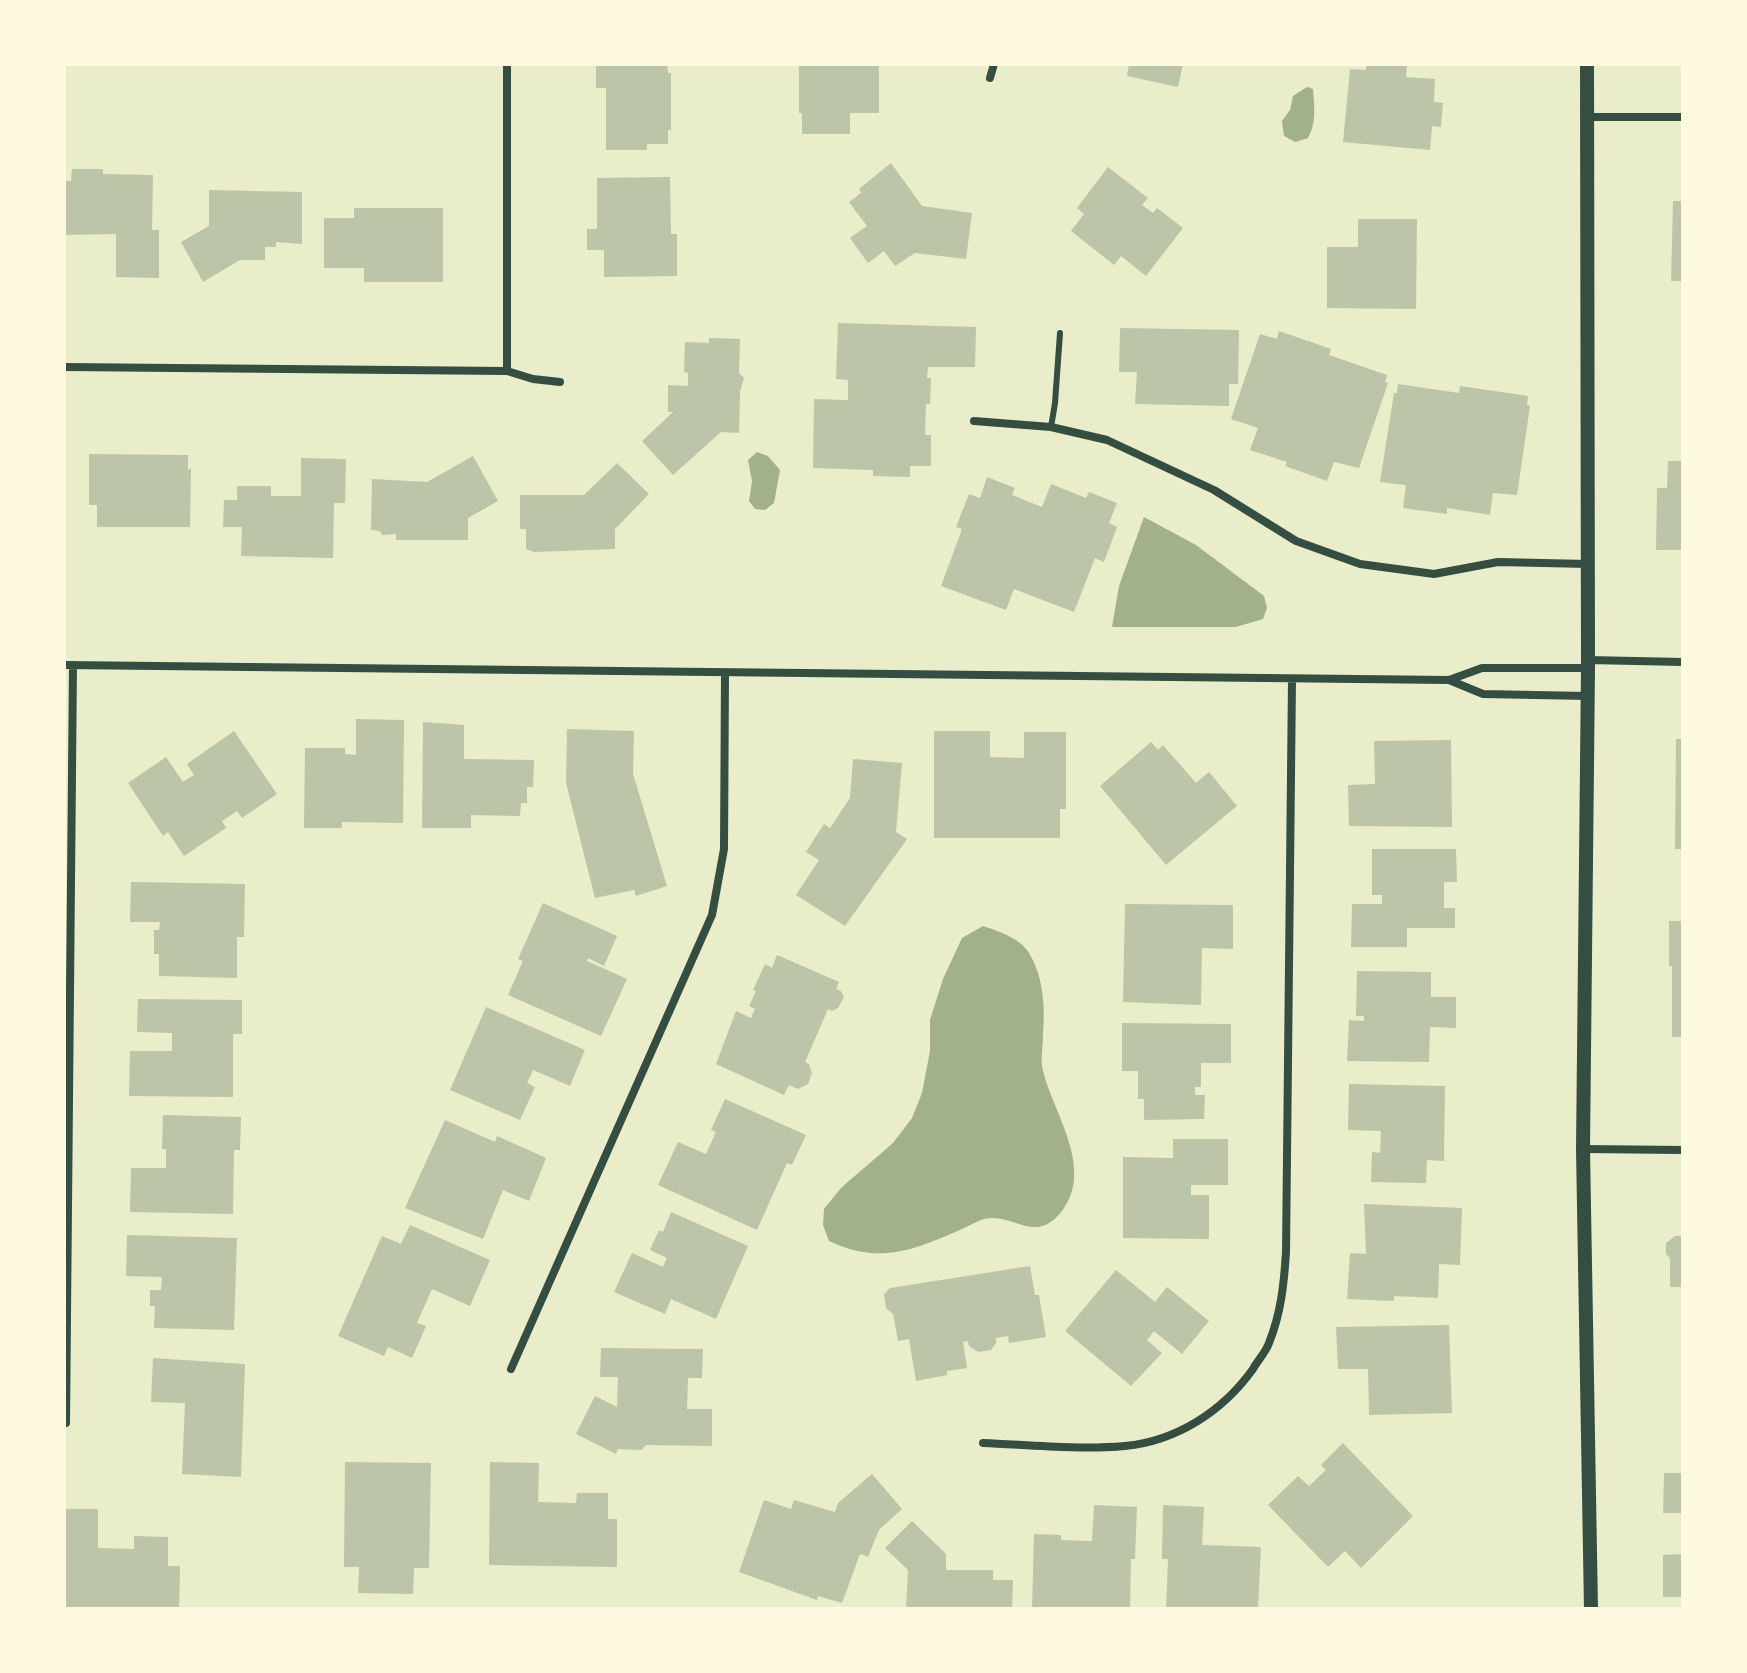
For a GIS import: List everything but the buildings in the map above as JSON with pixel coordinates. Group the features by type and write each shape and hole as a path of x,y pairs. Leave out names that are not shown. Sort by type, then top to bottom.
{"street":[{"path":"507,64 507,371"},
{"path":"990,78 994,64"},
{"path":"1587,64 1588,664 1583,1149 1591,1609"},
{"path":"1587,117 1683,117"},
{"path":"64,367 507,371 533,379 560,382"},
{"path":"974,421 1051,427 1107,440 1214,490 1296,541 1360,564 1434,574 1498,562 1588,564"},
{"path":"66,1423 68,665 1449,680 1482,668 1683,662"},
{"path":"511,1369 712,915 724,849 725,673"},
{"path":"983,1443 1128,1446 1162,1438 1199,1422 1237,1391 1268,1346 1283,1298 1286,1252 1292,679"},
{"path":"1449,680 1483,694 1587,696"},
{"path":"1583,1149 1683,1150"}],"lane":[{"path":"1051,427 1060,333"}],"shaded area":[{"path":"1307,87 1313,89 1313,126 1308,138 1295,142 1284,136 1282,121 1290,110 1293,96"},
{"path":"757,452 768,456 780,470 774,503 765,510 755,509 749,501 752,481 748,460"},
{"path":"1144,517 1196,545 1264,596 1267,608 1263,619 1236,627 1112,627 1119,586"},
{"path":"983,926 1020,943 1038,972 1044,1024 1042,1066 1073,1157 1071,1194 1062,1211 1042,1226 984,1219 928,1243 896,1252 864,1252 829,1241 823,1225 824,1209 842,1187 893,1143 912,1118 922,1093 930,1051 930,1020 943,979 962,938"}]}
